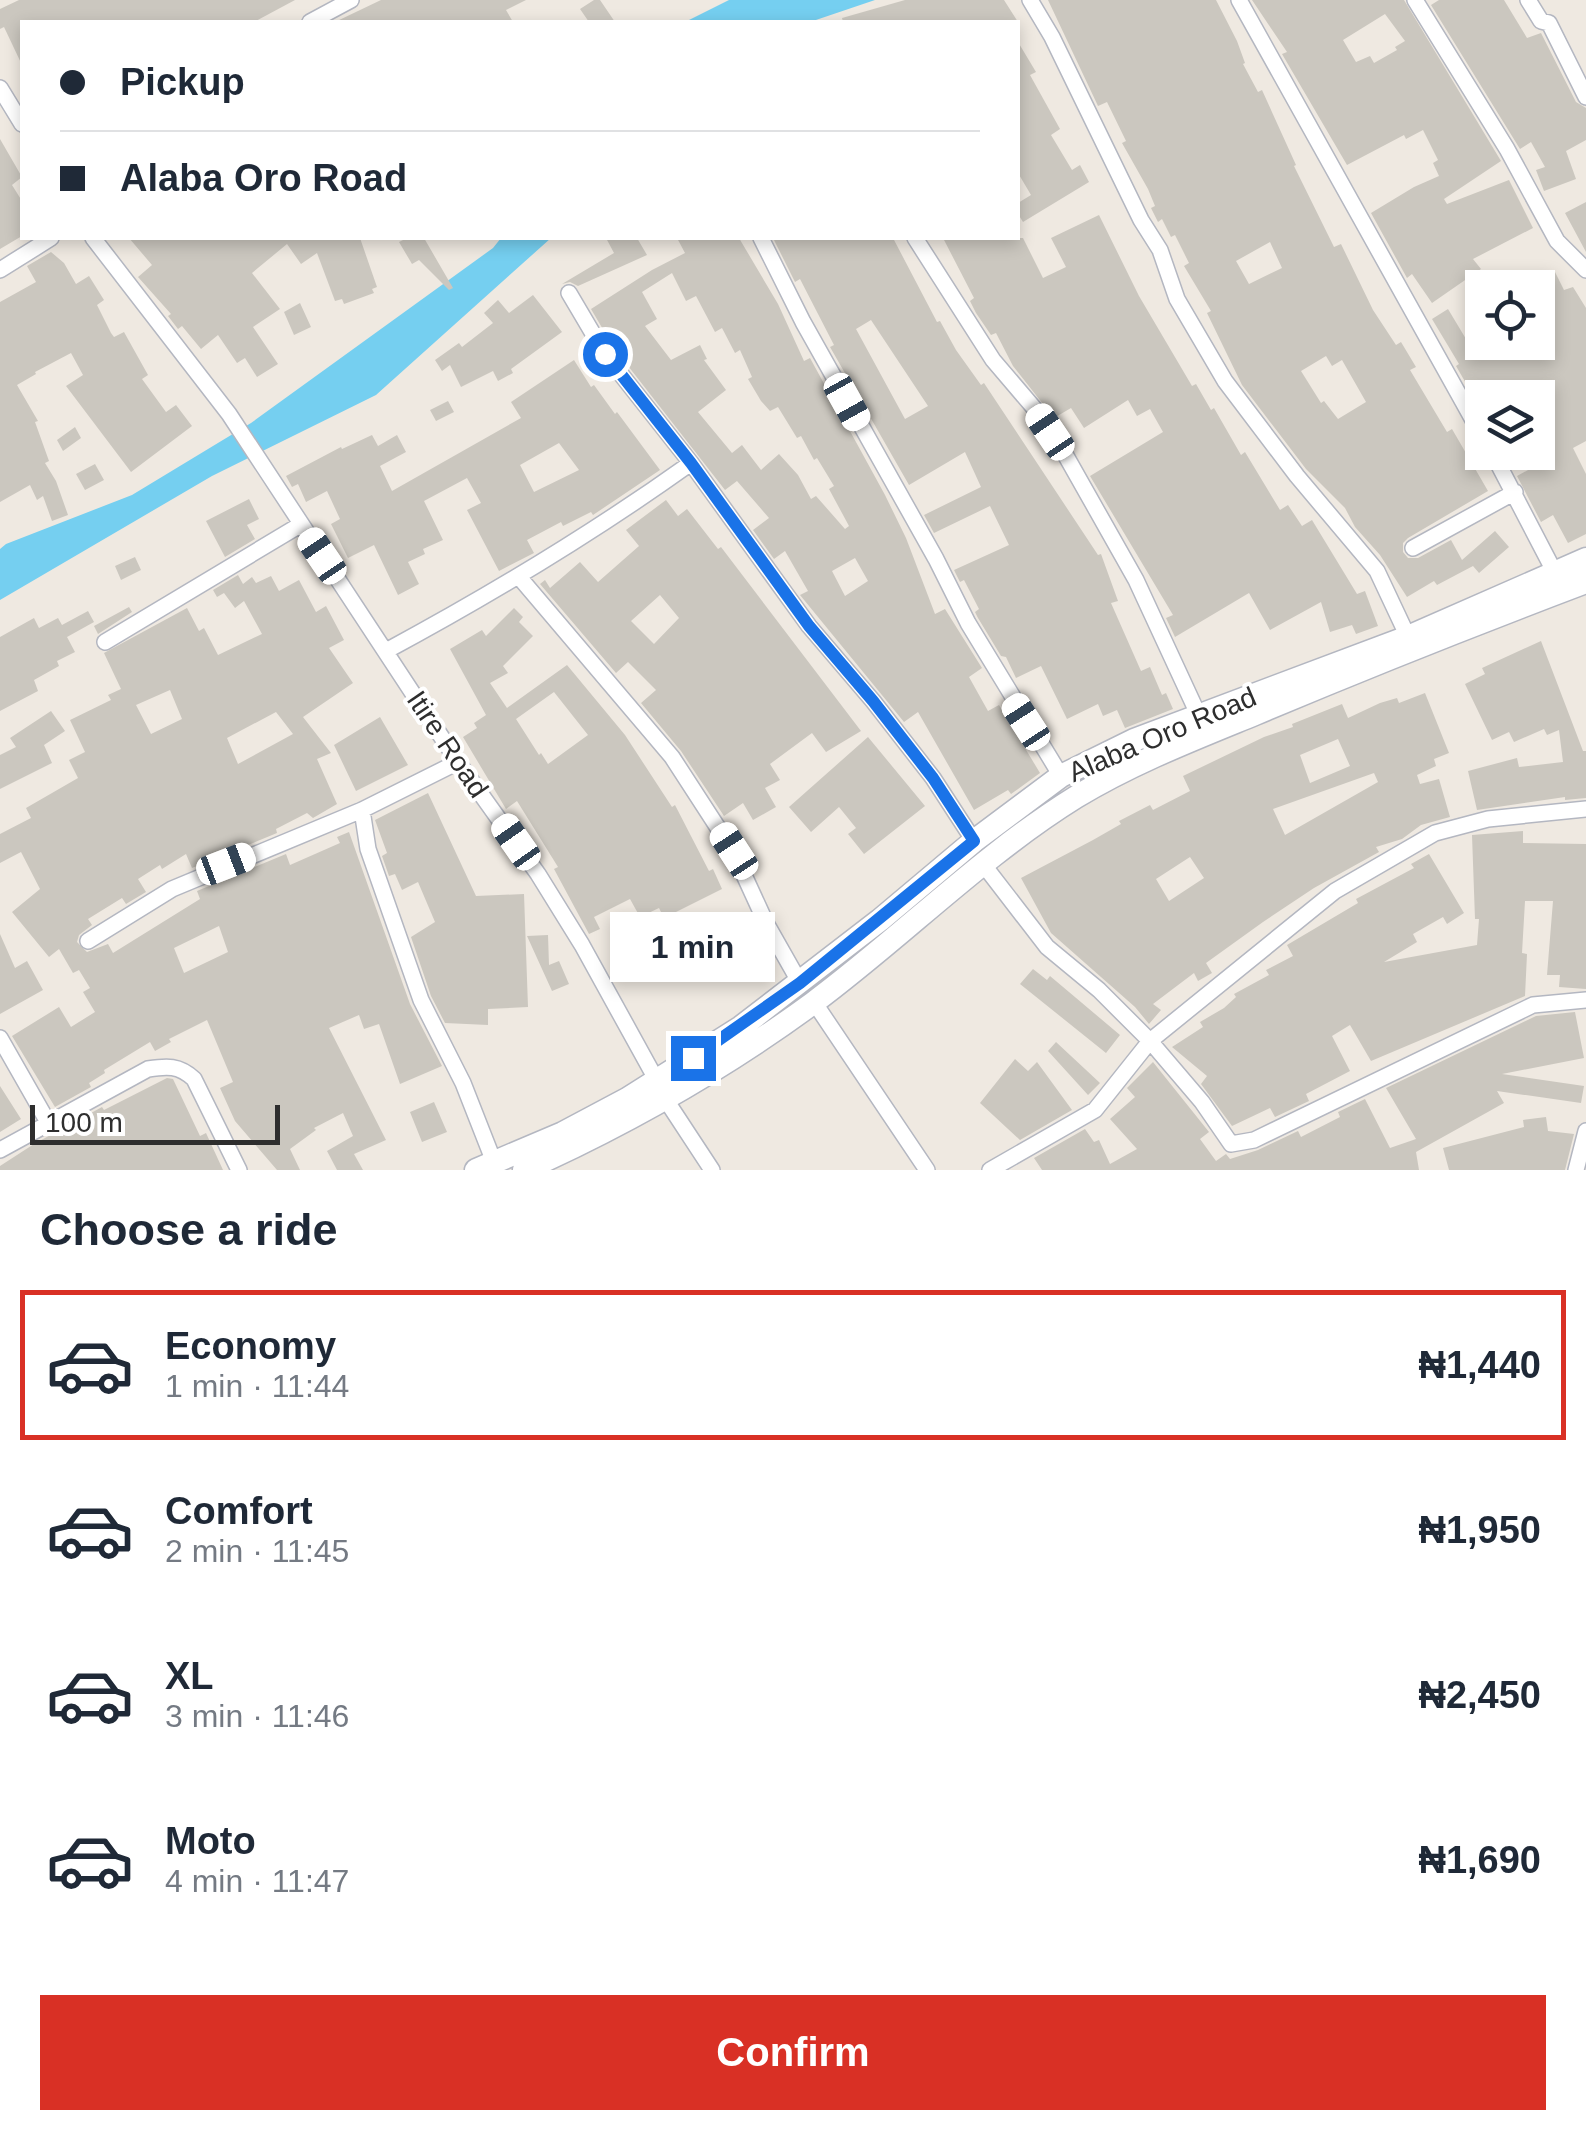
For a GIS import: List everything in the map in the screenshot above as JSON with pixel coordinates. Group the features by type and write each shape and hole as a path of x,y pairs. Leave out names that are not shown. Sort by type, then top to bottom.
{"main road":[{"name":"Alaba Oro Road","path":"807,992 974,841 1060,776 1134,740 1408,636 1586,559"},
{"name":"Alaba Oro Road","path":"524,1170 662,1090 741,1027 807,992 1075,798 1131,766 1586,582"},
{"name":"Alaba Oro Road","path":"485,1166 662,1090"}],"street":[{"path":"314,20 350,0"},
{"path":"1030,0 1141,220 1160,250 1177,300 1226,380 1297,476 1377,570 1408,636"},
{"path":"1239,0 1465,405"},
{"path":"1415,0 1507,149 1542,216 1586,270"},
{"path":"1528,0 1541,21 1549,22 1586,97"},
{"path":"0,88 20,121"},
{"path":"0,270 48,240"},
{"name":"Itire Road","path":"95,240 229,414 458,762 538,874 712,1170"},
{"path":"761,240 976,638 1060,776"},
{"path":"916,240 993,360 1034,408 1066,456 1136,580 1198,714"},
{"path":"569,293 605,354 691,463 809,626 933,778 974,841"},
{"path":"386,651 520,578 691,463"},
{"path":"1502,470 1554,572"},
{"path":"1413,548 1515,492"},
{"path":"105,642 300,525"},
{"path":"520,578 672,757 734,851 766,923 807,992 928,1170"},
{"path":"88,941 172,889 362,810 458,762"},
{"path":"990,1170 1094,1110 1150,1041 1335,890 1435,833 1488,819 1586,809"},
{"path":"362,810 368,849 421,1000 463,1083 485,1166"},
{"path":"984,864 1047,946 1100,990 1150,1041 1202,1102 1231,1144 1254,1140 1533,1005 1586,1000"},
{"path":"0,1038 48,1124"},
{"path":"0,1150 148,1069 167,1066 183,1069 194,1079 239,1170"},
{"path":"1576,1170 1586,1132"}],"water":[{"path":"729,0 875,0 816,20 689,20"},
{"path":"499,240 549,240 376,395 212,476 0,600 0,549 6,544 132,495 251,423"}],"building":[{"path":"19,0 295,0 258,20 20,20 20,61 4,27 0,29 0,9"},
{"path":"381,0 526,0 506,10 512,20 339,20"},
{"path":"600,0 614,20 588,20 580,9"},
{"path":"905,0 1004,0 1017,20 842,20"},
{"path":"1048,0 1216,0 1237,41 1243,64 1258,92 1262,90 1334,247 1341,244 1373,310 1396,345 1401,342 1416,367 1410,370 1447,432 1452,429 1465,451 1465,470 1476,470 1488,491 1408,538 1403,543 1403,552 1408,558 1418,558 1451,540 1462,560 1495,531 1509,547 1479,573 1473,566 1437,585 1434,581 1407,597 1345,508 1306,469 1242,385 1207,313 1211,311 1184,266 1189,263 1175,235 1171,237 1151,208 1155,206 1148,189 1122,143 1126,141 1107,102 1098,106","holes":["1270,242 1282,268 1249,284 1236,261","1326,356 1332,366 1342,360 1366,402 1338,419 1324,401 1321,403 1301,371"]},
{"path":"1252,0 1404,0 1501,161 1444,199 1447,204 1509,180 1533,228 1473,259 1481,269 1465,270 1465,280 1432,303 1412,274 1407,278 1371,213 1439,176 1433,163 1438,160 1423,130 1406,139 1404,135 1347,165 1282,54 1287,52","holes":["1385,14 1405,41 1395,47 1397,50 1374,63 1370,56 1356,62 1343,40"]},
{"path":"1439,0 1504,0 1527,38 1541,33 1576,102 1586,108 1586,140 1566,151 1576,179 1544,191 1536,170 1545,167 1531,142 1520,149 1431,5"},
{"path":"1020,45 1036,72 1030,75 1060,129 1051,135 1072,170 1080,165 1089,182 1023,222 1020,202 1031,195 1020,176"},
{"path":"0,139 20,174 12,185 20,198 20,237 0,249"},
{"path":"1586,202 1586,252 1565,213"},
{"path":"1099,215 1139,296 1192,386 1196,384 1211,410 1214,408 1280,510 1288,505 1302,526 1312,520 1357,594 1365,591 1378,626 1356,634 1352,625 1330,632 1321,602 1270,630 1249,593 1175,637 1166,618 1173,615 1090,476 1163,432 1150,409 1137,416 1128,400 1084,428 1071,408 1054,418 1013,366 996,333 991,335 976,313 970,301 974,298 944,240 1023,238 1043,278 1066,267 1051,238"},
{"path":"131,240 361,240 377,287 372,289 374,293 344,304 342,299 335,301 317,253 301,264 287,244 252,273 280,309 253,327 278,364 257,377 245,358 237,363 218,335 201,349 182,326 178,329 168,316 171,314 138,277 152,265"},
{"path":"425,240 453,288 449,290 419,260 412,264 399,242"},
{"path":"607,240 638,240 647,255 578,286 562,284 614,253"},
{"path":"678,240 740,240 778,304 804,361 810,358 885,495 935,614 945,609 982,668 969,677 988,711 999,705 1040,773 1011,794 1008,790 974,810 918,712 904,722 800,595 808,591 785,551 774,559 753,530 769,518 737,481 725,490 614,348 591,309 685,253","holes":["672,273 686,301 696,296 715,332 722,328 735,353 740,350 752,377 748,379 761,401 770,411 778,407 797,438 801,436 814,460 817,458 834,486 829,489 849,526 845,529 816,496 811,499 798,475 779,454 761,470 742,445 732,453 698,412 726,390 704,360 707,359 700,345 671,360 645,326 657,319 642,292","855,558 868,581 845,596 832,571"]},
{"path":"774,240 894,240 937,322 940,321 981,385 984,383 1098,555 1101,554 1118,601 1111,603 1141,671 1150,667 1173,709 1125,728 1117,710 1103,716 1098,704 1067,719 1041,666 1016,678 978,618 975,612 979,609 964,580 960,582 954,570 1009,545 990,506 934,533 924,515 981,487 965,452 909,485 830,347 834,345 800,279 795,282","holes":["871,320 928,406 905,419 856,329"]},
{"path":"51,252 64,263 76,284 89,276 104,300 97,305 111,333 114,337 124,332 148,375 142,379 166,412 176,405 192,426 131,472 66,386 83,375 71,353 35,372 17,385 38,421 35,422 49,461 45,463 68,515 52,521 43,496 37,500 30,485 0,502 0,302 36,282 27,266"},
{"path":"1555,272 1564,290 1573,287 1586,308 1586,441 1573,448 1586,474 1586,534 1568,543 1553,515 1541,522 1517,476 1528,470 1555,470 1555,380 1465,382 1432,319 1448,309 1465,337 1465,360 1555,360"},
{"path":"533,295 562,332 511,369 513,373 498,381 493,371 461,387 450,365 442,371 435,360 459,343 462,347 493,323 484,313 498,300 509,313"},
{"path":"300,303 311,327 294,335 284,312"},
{"path":"574,360 591,387 594,385 617,412 660,470 593,515 591,512 563,526 561,522 527,540 534,553 499,571 467,510 481,503 467,478 424,501 443,540 423,549 425,554 408,562 419,584 398,595 374,545 348,558 331,524 340,519 327,491 306,502 298,484 292,487 286,476 372,435 378,446 397,435 406,452 380,466 392,491 521,418 511,402","holes":["559,443 579,470 534,492 520,465"]},
{"path":"448,401 454,412 436,421 430,410"},
{"path":"75,427 81,438 63,451 57,440"},
{"path":"95,464 104,480 85,490 76,474"},
{"path":"249,499 259,519 247,525 255,539 225,557 206,521"},
{"path":"666,500 678,516 687,509 718,549 721,547 861,731 826,752 812,733 770,764 780,780 765,788 776,807 753,820 743,803 724,816 681,751 641,703 656,690 628,662 616,673 540,584 545,580 550,588 580,562 598,582 639,546 626,530","holes":["660,595 679,618 654,644 631,621"]},
{"path":"135,557 141,570 121,580 115,566"},
{"path":"238,575 243,584 252,577 256,583 271,576 279,591 299,580 316,612 326,606 344,640 329,648 353,683 303,717 331,753 317,759 337,804 313,818 307,813 276,829 277,833 192,868 186,854 162,869 160,865 138,879 146,892 126,904 122,898 88,919 92,925 79,935 77,942 87,952 108,944 113,953 200,899 197,891 286,854 290,865 340,843 337,837 349,832 410,1004 442,1066 400,1084 379,1024 364,1029 359,1015 329,1028 386,1140 354,1154 363,1170 337,1170 327,1151 353,1136 343,1113 314,1128 290,1149 300,1170 277,1170 235,1121 220,1088 233,1082 207,1020 169,1039 171,1042 155,1051 150,1042 104,1070 89,1083 91,1087 55,1107 12,1036 59,1007 71,1027 95,1012 83,992 90,988 79,970 73,973 59,949 49,957 12,912 40,889 21,852 0,863 0,834 31,818 26,808 78,778 69,760 85,752 70,720 111,700 108,695 121,689 104,653 187,608 199,631 204,628 218,655 262,634 244,601 235,608 224,593 217,597 213,590","holes":["170,690 182,719 151,734 136,705","276,712 293,734 238,764 227,738","219,926 228,952 184,973 174,948"]},
{"path":"129,607 132,612 98,634 94,626"},
{"path":"514,608 523,617 519,622 533,636 503,666 508,673 490,683 507,708 567,665 625,735 672,807 675,805 722,889 664,918 659,908 640,917 630,899 594,917 600,929 589,934 554,869 558,867 517,801 506,809 463,737 477,728 474,723 486,715 450,649 482,630 486,636","holes":["554,692 588,735 548,764 516,719"]},
{"path":"88,611 94,622 67,637 75,652 34,680 38,691 0,711 0,637 34,618 39,628 58,618 62,625"},
{"path":"1541,641 1586,751 1586,798 1565,797 1477,810 1468,771 1517,758 1519,767 1563,762 1559,730 1547,735 1544,729 1514,742 1509,732 1492,740 1465,684 1485,674 1482,668"},
{"path":"1425,693 1449,753 1434,759 1436,766 1417,775 1420,784 1439,779 1450,817 1421,825 1402,839 1376,847 1379,852 1263,922 1206,963 1212,973 1198,981 1194,973 1153,1004 1161,1010 1149,1024 1051,933 1021,878 1150,805 1153,810 1190,791 1183,776 1293,727 1292,724 1342,704 1348,718 1397,698 1399,703","holes":["1338,739 1350,766 1310,783 1300,755","1374,773 1378,782 1285,835 1273,809","1190,857 1204,878 1169,901 1156,879"]},
{"path":"51,711 65,731 44,745 52,763 0,789 0,755 16,747 10,738"},
{"path":"380,717 408,765 356,791 334,745"},
{"path":"868,737 925,806 864,854 848,834 856,828 839,807 811,832 789,807"},
{"path":"428,793 476,896 524,894 528,1007 488,1009 488,1025 445,1023 431,996 411,937 435,922 418,882 402,890 395,874 389,876 382,856 387,853 375,820"},
{"path":"1523,831 1523,843 1586,844 1586,989 1559,987 1560,975 1547,975 1553,901 1525,901 1525,996 1371,1061 1350,1025 1332,1036 1350,1071 1306,1094 1309,1101 1275,1117 1270,1108 1232,1126 1201,1084 1207,1076 1172,1047 1203,1027 1200,1022 1224,1008 1236,997 1234,994 1293,956 1287,945 1358,903 1356,899 1414,868 1411,864 1429,854 1464,913 1447,924 1443,917 1413,934 1417,942 1384,962 1477,945 1479,919 1475,919 1472,835"},
{"path":"0,934 15,968 27,961 43,990 0,1014"},
{"path":"548,935 549,965 559,961 569,984 552,991 527,936"},
{"path":"1033,969 1047,980 1050,976 1120,1035 1106,1053 1020,984"},
{"path":"1575,1012 1584,1058 1502,1074 1584,1086 1581,1103 1497,1091 1504,1103 1416,1152 1419,1170 1042,1170 1034,1158 1085,1129 1094,1142 1099,1140 1110,1164 1137,1149 1110,1119 1135,1097 1127,1088 1153,1062 1209,1132 1200,1139 1216,1161 1226,1154 1230,1159 1258,1150 1298,1131 1301,1137 1365,1099 1390,1148 1416,1139 1386,1088 1536,1016"},
{"path":"1056,1042 1100,1083 1088,1095 1048,1051"},
{"path":"1015,1059 1028,1071 1037,1062 1072,1110 1020,1140 980,1103"},
{"path":"167,1078 173,1079 200,1136 206,1133 223,1170 0,1170 0,1166 34,1144"},
{"path":"0,1086 21,1119 0,1132"},
{"path":"434,1102 447,1132 422,1142 410,1112"},
{"path":"1546,1117 1548,1131 1574,1134 1565,1170 1449,1170 1443,1148 1524,1127 1523,1120"}],"route":[{"path":"605,354 691,463 809,626 933,778 974,841 800,983 693,1058"}]}
